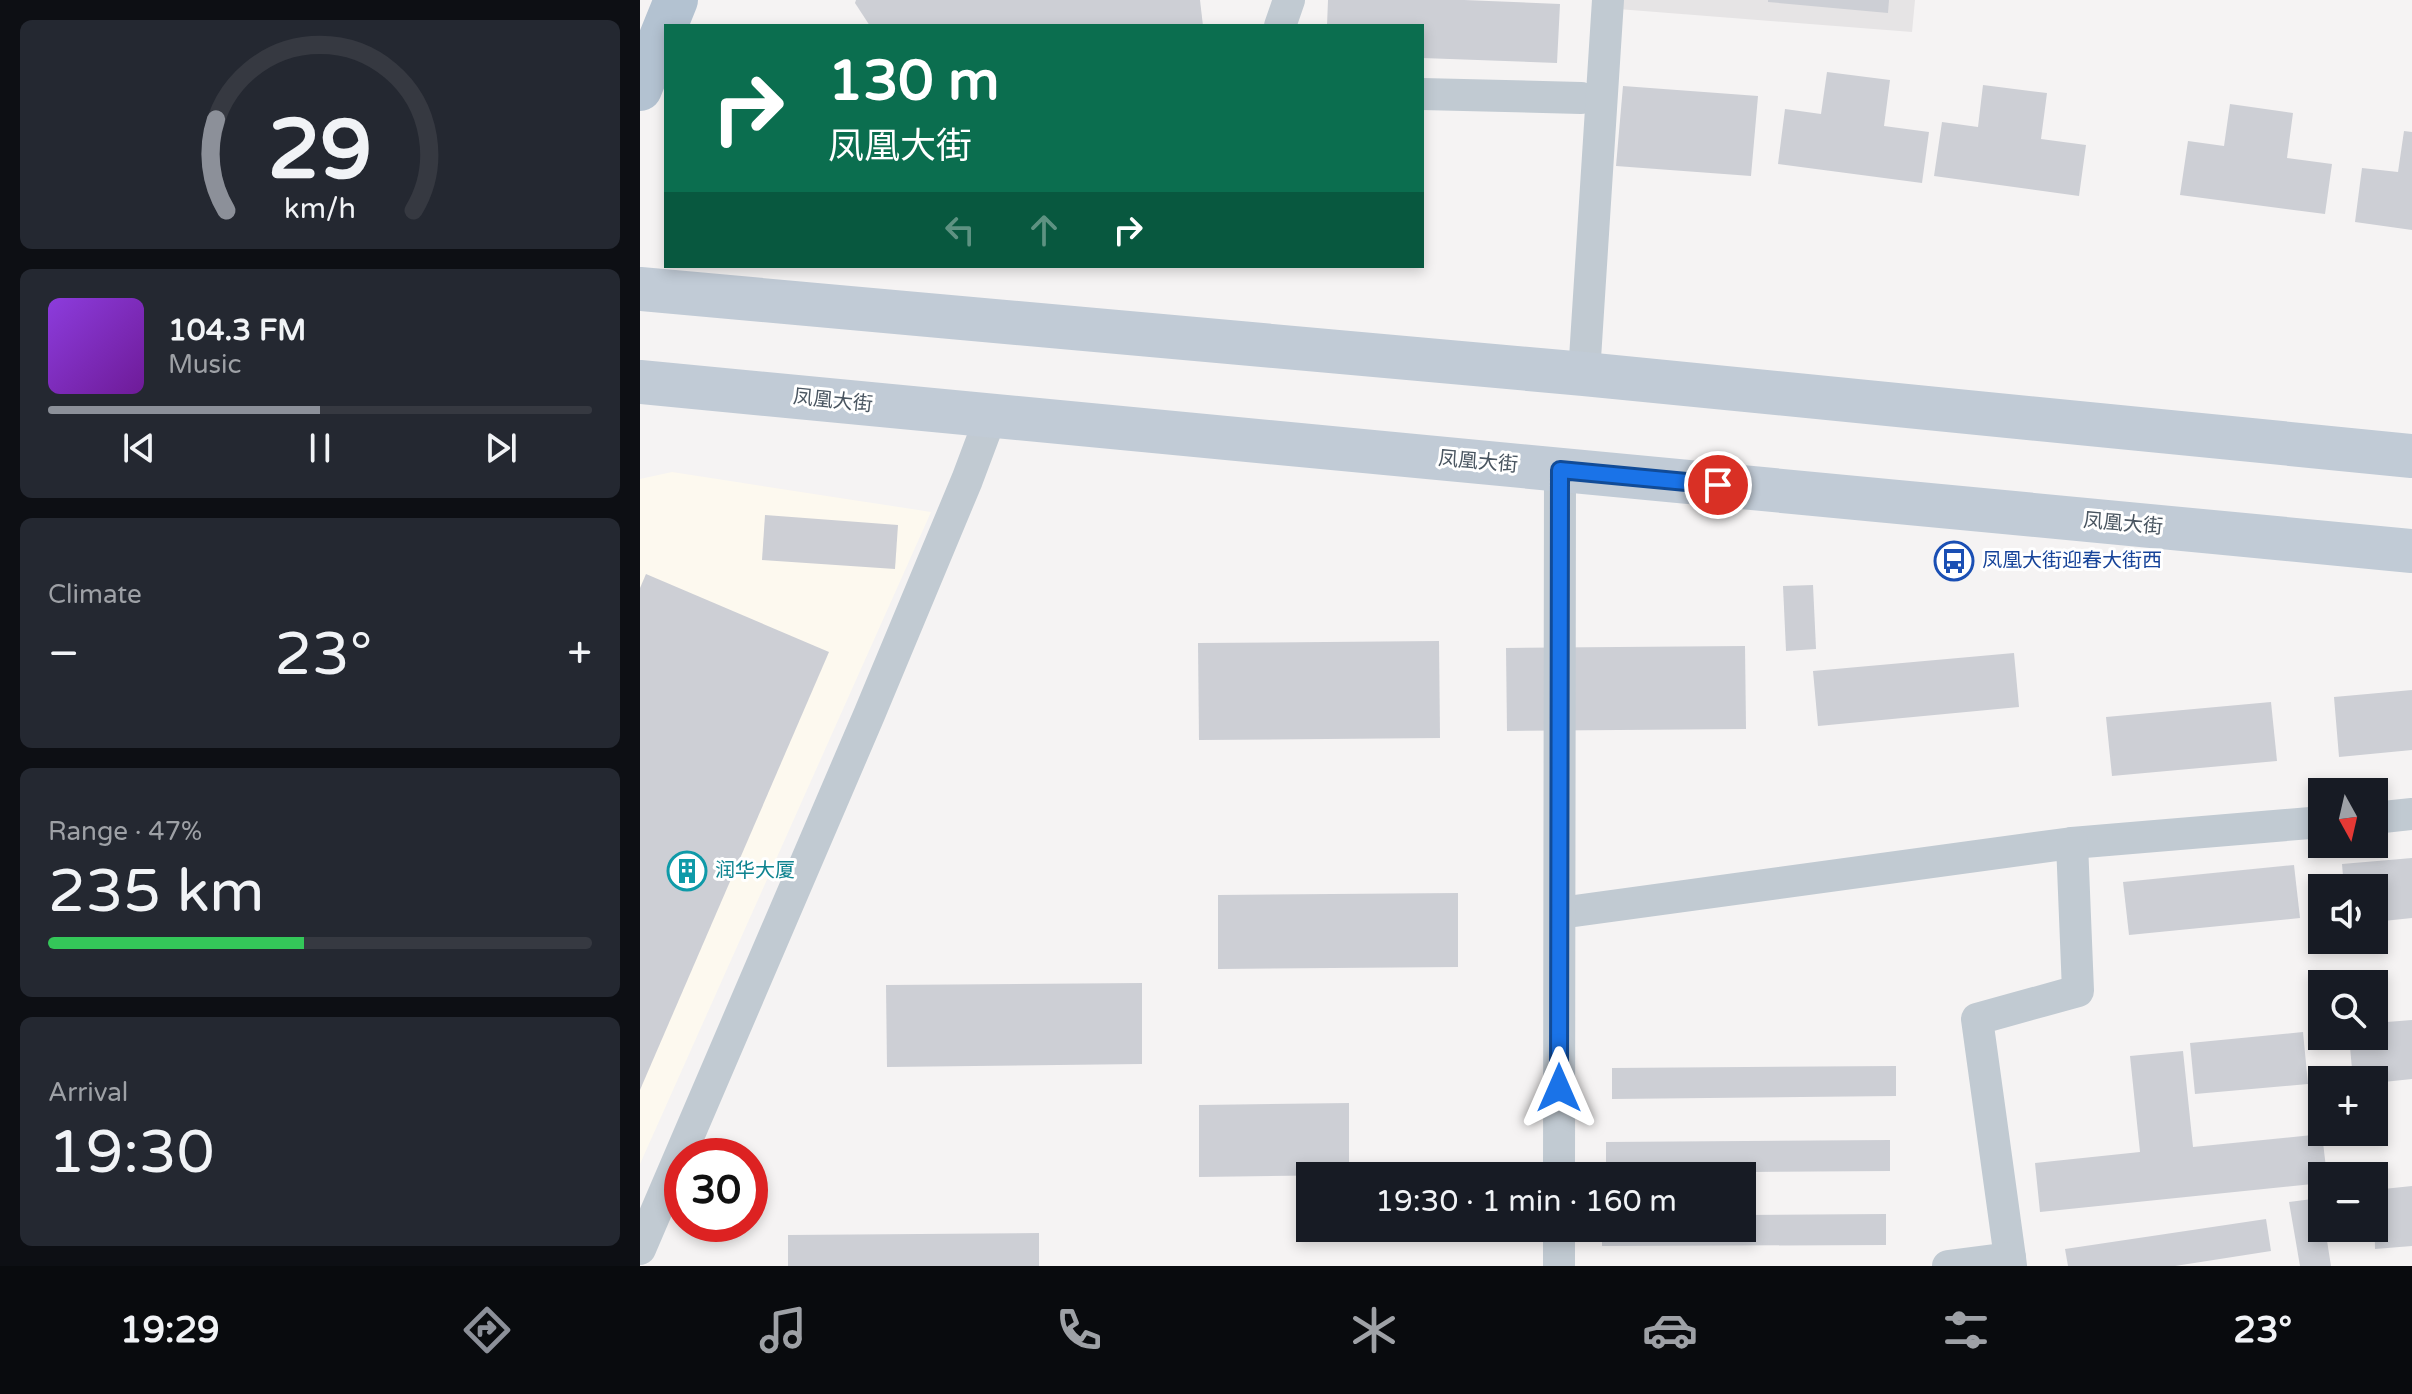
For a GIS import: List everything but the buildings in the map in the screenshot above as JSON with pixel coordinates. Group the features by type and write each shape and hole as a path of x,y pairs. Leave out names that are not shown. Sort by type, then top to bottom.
{"main road":[{"path":"668,24 676,0"},
{"path":"650,82 664,38"},
{"path":"640,289 1584,374 2412,456"},
{"name":"凤凰大街","path":"640,382 2412,551"}],"street":[{"path":"1281,24 1289,0"},
{"path":"1584,374 1608,0"},
{"path":"1424,94 1581,98"},
{"path":"640,1249 893,656 991,416"},
{"path":"1559,1162 1560,470"},
{"path":"2388,817 2412,814"},
{"path":"1560,913 2072,843 2308,823"},
{"path":"1948,1266 2011,1262 1977,1019 2078,991 2072,843"},
{"path":"1559,1242 1559,1266"}],"shaded area":[{"path":"1619,0 1915,0 1912,32 1618,9"},
{"path":"672,472 931,512 640,1164 640,479"}],"place":[{"name":"凤凰大街迎春大街西","path":"1954,561"},
{"name":"润华大厦","path":"687,871"}],"route":[{"path":"1559,1088 1560,470 1718,485"}]}
